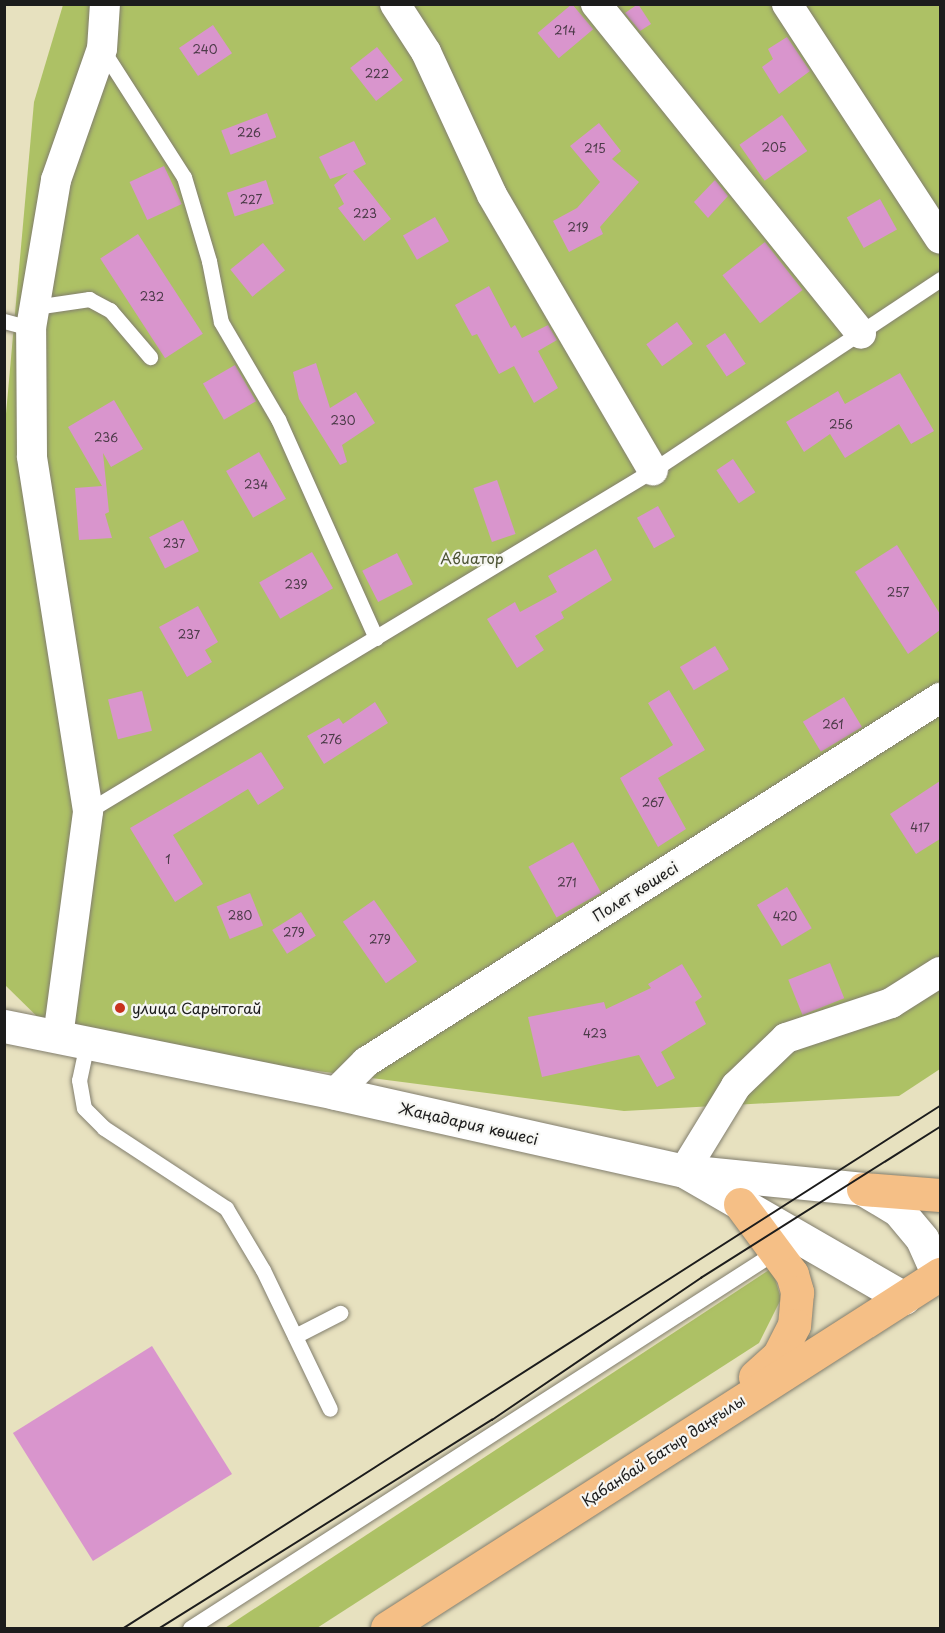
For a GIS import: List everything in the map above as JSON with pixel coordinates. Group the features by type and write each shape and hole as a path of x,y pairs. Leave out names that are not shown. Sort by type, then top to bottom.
{"main road":[{"path":"863,1189 940,1195"},
{"path":"711,1417 778,1356 794,1325 797,1292 792,1274 740,1204"},
{"name":"Қабанбай Батыр даңғылы","path":"387,1629 711,1417 939,1274"}],"street":[{"path":"72,1040 88,812 32,456 24,319 56,180 102,49 105,4"},
{"path":"395,4 426,52 492,195 652,470"},
{"path":"596,4 861,334"},
{"path":"787,4 940,239"},
{"name":"Полет көшесі","path":"335,1093 366,1062 940,698"},
{"path":"939,1274 922,1239 898,1210 863,1189 684,1171 736,1086 786,1038 891,1003 940,972"},
{"name":"Жаңадария көшесі","path":"4,1026 335,1093 684,1171 904,1298"}],"lane":[{"path":"102,49 184,177 209,261 220,322 278,419 376,638"},
{"path":"88,812 652,470 861,334 940,279"},
{"path":"24,319 88,299 110,310 150,357"},
{"path":"72,1040 84,1108 104,1128 226,1208 295,1336 330,1408"},
{"path":"190,1629 775,1252"},
{"path":"295,1336 340,1313"}],"green space":[{"name":"Авиатор","path":"63,5 940,5 940,1069 899,1096 624,1111 58,1037 5,985 5,425 34,102"},
{"path":"772,1268 781,1299 759,1343 317,1628 225,1628"}],"building":[{"path":"572,4 593,29 559,58 538,33"},
{"path":"638,4 651,24 640,31 625,13"},
{"path":"213,25 232,53 198,76 179,48"},
{"path":"787,37 810,71 779,94 762,67 773,59 768,49"},
{"path":"377,47 403,80 376,101 350,68"},
{"path":"267,113 276,137 231,155 221,131"},
{"path":"782,115 807,151 765,181 739,145"},
{"path":"599,123 621,151 612,159 639,182 600,227 603,234 569,252 553,221 577,208 600,182 570,146"},
{"path":"354,141 366,164 353,171 391,219 364,241 338,208 344,204 334,185 348,173 330,179 319,157"},
{"path":"164,166 182,204 147,220 130,182"},
{"path":"266,180 274,204 235,216 227,193"},
{"path":"715,180 728,196 708,218 694,202"},
{"path":"880,199 897,230 864,248 847,217"},
{"path":"435,217 449,241 417,260 403,236"},
{"path":"138,234 203,334 165,358 100,259"},
{"path":"765,242 803,290 760,323 722,275"},
{"path":"263,243 285,270 252,297 230,269"},
{"path":"489,286 511,328 515,325 522,338 548,325 557,340 538,351 558,388 534,403 514,366 499,374 477,334 472,336 455,305"},
{"path":"677,322 693,344 662,366 646,344"},
{"path":"725,333 746,364 727,377 706,346"},
{"path":"316,363 330,408 356,392 375,423 342,445 347,462 340,465 299,399 293,372"},
{"path":"235,365 256,401 224,420 203,384"},
{"path":"900,373 934,431 911,444 899,424 845,458 830,434 804,452 786,422 838,391 845,404"},
{"path":"114,400 143,449 111,467 103,453 109,512 105,514 112,538 79,540 75,488 102,486 68,427"},
{"path":"259,452 286,499 253,518 226,471"},
{"path":"733,459 755,492 739,503 716,470"},
{"path":"497,480 516,534 492,542 473,488"},
{"path":"658,506 675,537 654,548 637,518"},
{"path":"183,520 199,551 165,568 149,537"},
{"path":"897,545 940,614 940,630 908,654 855,572"},
{"path":"596,549 612,580 561,612 564,618 535,636 544,650 517,668 487,619 515,602 520,612 557,592 548,576"},
{"path":"312,552 333,588 280,619 259,582"},
{"path":"397,553 413,584 378,602 362,571"},
{"path":"198,606 218,642 205,650 212,662 187,677 159,627"},
{"path":"715,646 729,669 694,690 680,667"},
{"path":"669,690 705,750 658,778 686,829 658,847 620,778 673,745 648,703"},
{"path":"142,691 152,731 118,739 108,699"},
{"path":"844,697 862,727 821,752 803,722"},
{"path":"375,702 388,723 324,764 307,736 339,718 343,724"},
{"path":"261,752 284,788 258,805 248,789 173,835 203,884 175,902 130,828"},
{"path":"940,781 940,839 916,854 890,814"},
{"path":"573,842 601,893 557,917 528,867"},
{"path":"787,887 812,928 782,946 757,905"},
{"path":"250,893 263,925 230,939 217,906"},
{"path":"374,900 417,961 386,983 343,922"},
{"path":"301,912 316,936 287,954 272,930"},
{"path":"830,963 844,998 803,1015 788,980"},
{"path":"682,964 702,997 695,1002 706,1024 661,1052 675,1078 657,1087 639,1055 542,1077 528,1017 604,1002 606,1009 651,988 648,984"},
{"path":"152,1346 232,1474 93,1561 13,1433"}],"tram line":[{"path":"124,1628 940,1106"},
{"path":"160,1628 492,1420 701,1278 940,1127"}],"place":[{"name":"улица Сарытогай","path":"120,1008"}]}
